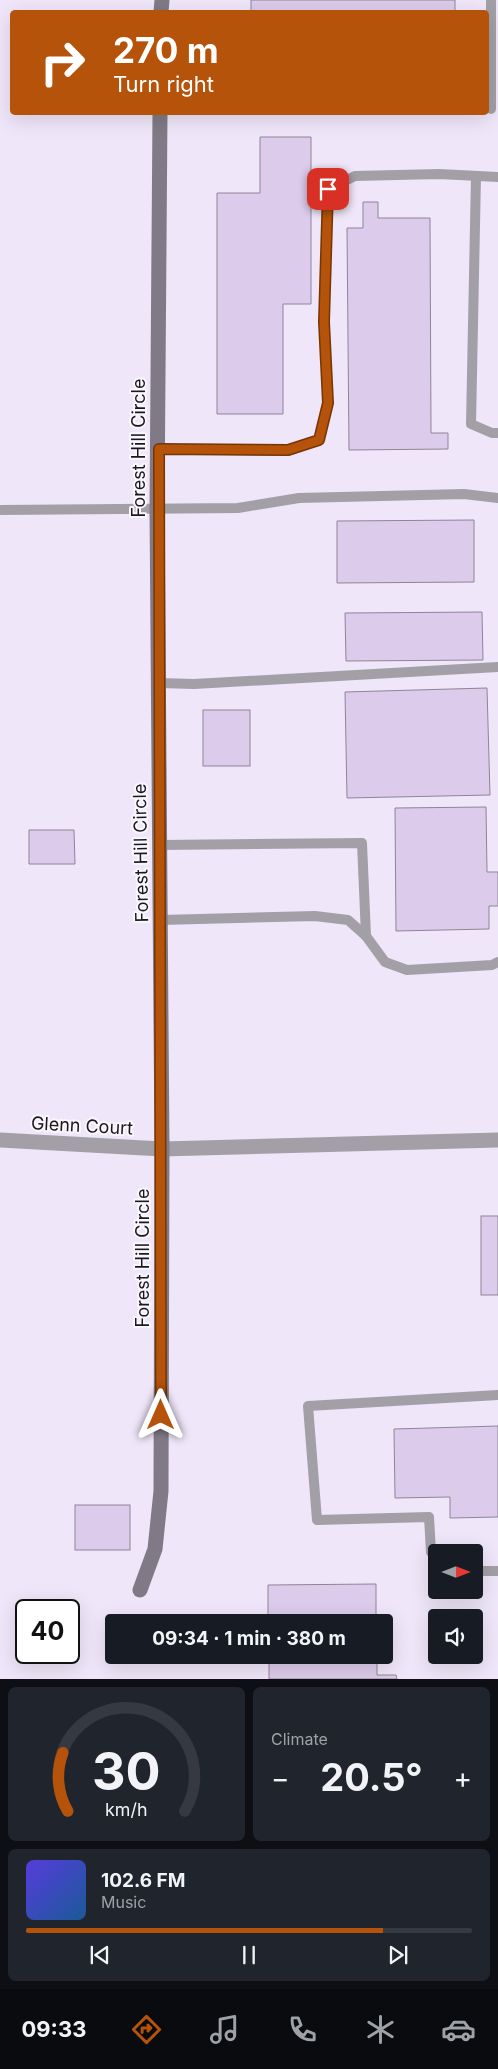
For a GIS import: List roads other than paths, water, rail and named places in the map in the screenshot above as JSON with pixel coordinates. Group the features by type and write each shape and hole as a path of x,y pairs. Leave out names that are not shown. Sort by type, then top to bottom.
{"street":[{"name":"Forest Hill Circle","path":"140,1590 155,1549 161,1491 162,1149 157,508 159,449 160,115"},
{"name":"Glenn Court","path":"0,1140 162,1149 498,1140"}],"lane":[{"path":"491,0 492,109"},
{"path":"159,449 288,450 319,440 328,403 324,322 328,189 355,176 439,174 498,177"},
{"path":"476,176 471,424 492,433 498,433"},
{"path":"0,510 238,508 299,498 464,494 498,498"},
{"path":"159,683 194,684 498,667"},
{"path":"160,845 362,843 366,936"},
{"path":"161,920 315,916 348,920 366,936 385,962 406,970 498,962"},
{"path":"431,1544 430,1517 317,1520 308,1406 498,1395"},
{"path":"483,1572 498,1571"}]}
